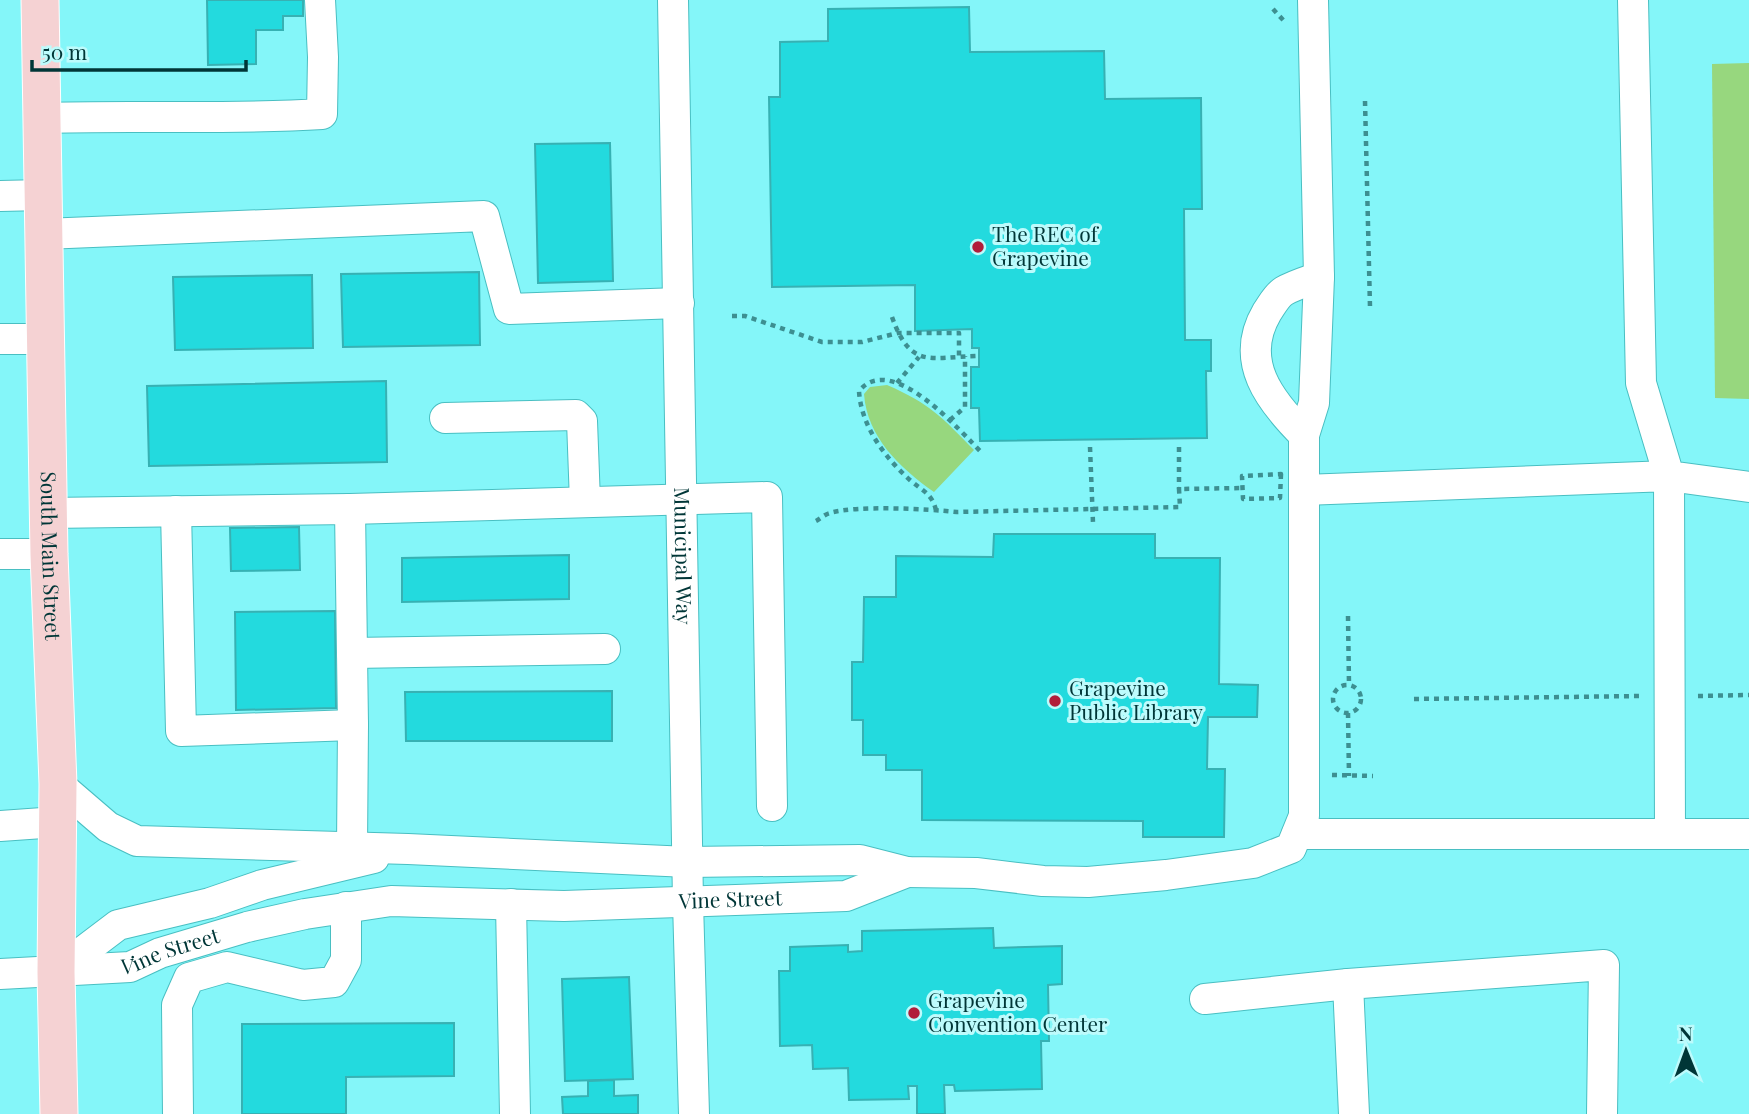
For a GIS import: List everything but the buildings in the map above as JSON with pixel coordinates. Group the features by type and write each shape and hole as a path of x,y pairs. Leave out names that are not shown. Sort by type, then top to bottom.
{"main road":[{"name":"South Main Street","path":"40,0 48,513 58,784 59,1114"}],"street":[{"path":"41,118 277,117 322,114 320,0"},
{"name":"Municipal Way","path":"673,0 694,1114"},
{"path":"907,872 975,873 1043,881 1088,882 1253,863 1291,848 1304,816 1304,435 1314,403 1319,277 1313,0"},
{"path":"1633,0 1641,383 1668,476 1670,834"},
{"path":"0,196 43,195"},
{"path":"44,234 484,216 509,309 679,303"},
{"path":"1304,435 1279,410 1258,373 1255,345 1263,320 1282,292 1319,277"},
{"path":"0,339 45,339"},
{"path":"445,418 576,415 582,421 585,502"},
{"path":"1304,490 1668,476 1749,487"},
{"path":"48,513 350,509 767,497 772,806"},
{"path":"350,509 354,725 352,848"},
{"path":"176,511 181,731 354,725"},
{"path":"0,554 49,554"},
{"path":"352,653 605,649"},
{"name":"Vine Street","path":"58,784 108,827 137,841 408,849 688,862 860,860 907,872"},
{"path":"0,826 57,822"},
{"path":"1297,834 1749,834"},
{"name":"Vine Street","path":"57,972 118,925 408,849"},
{"name":"Vine Street","path":"0,974 130,967 160,953 247,927 391,901 564,906 846,896 907,872"},
{"path":"511,904 515,1114"},
{"path":"178,1114 177,1005 189,978 227,967 303,985 334,982 346,960 346,907"},
{"path":"1205,999 1348,984 1604,965 1602,1114"},
{"path":"1348,984 1354,1114"}],"path":[{"path":"1365,101 1370,307"},
{"path":"732,316 745,316 822,342 862,342 898,333 958,333 968,407 950,420"},
{"path":"892,317 898,333 910,351 919,357 978,356"},
{"path":"897,383 919,357"},
{"path":"936,510 932,497 909,480 868,429 860,408 859,391 866,383 878,379 906,386 950,420 983,454"},
{"path":"1090,447 1093,523"},
{"path":"816,521 829,513 855,510 957,512 1180,507 1179,447"},
{"path":"1281,474 1280,498 1243,499 1243,488 1242,476 1281,474"},
{"path":"1179,489 1243,488"},
{"path":"1348,616 1349,685"},
{"path":"1349,685 1357,689 1361,697 1359,706 1348,713 1336,707 1333,698 1340,687 1349,685"},
{"path":"1414,699 1749,695"},
{"path":"1348,713 1349,776"},
{"path":"1321,775 1373,776"}],"green space":[{"path":"1749,63 1749,399 1715,398 1712,64"},
{"path":"887,385 935,412 974,450 934,492 898,462 871,424 864,394 870,387"}],"place":[{"name":"The REC of Grapevine","path":"978,247"},
{"name":"Grapevine Public Library","path":"1055,701"},
{"name":"Grapevine Convention Center","path":"914,1013"}]}
